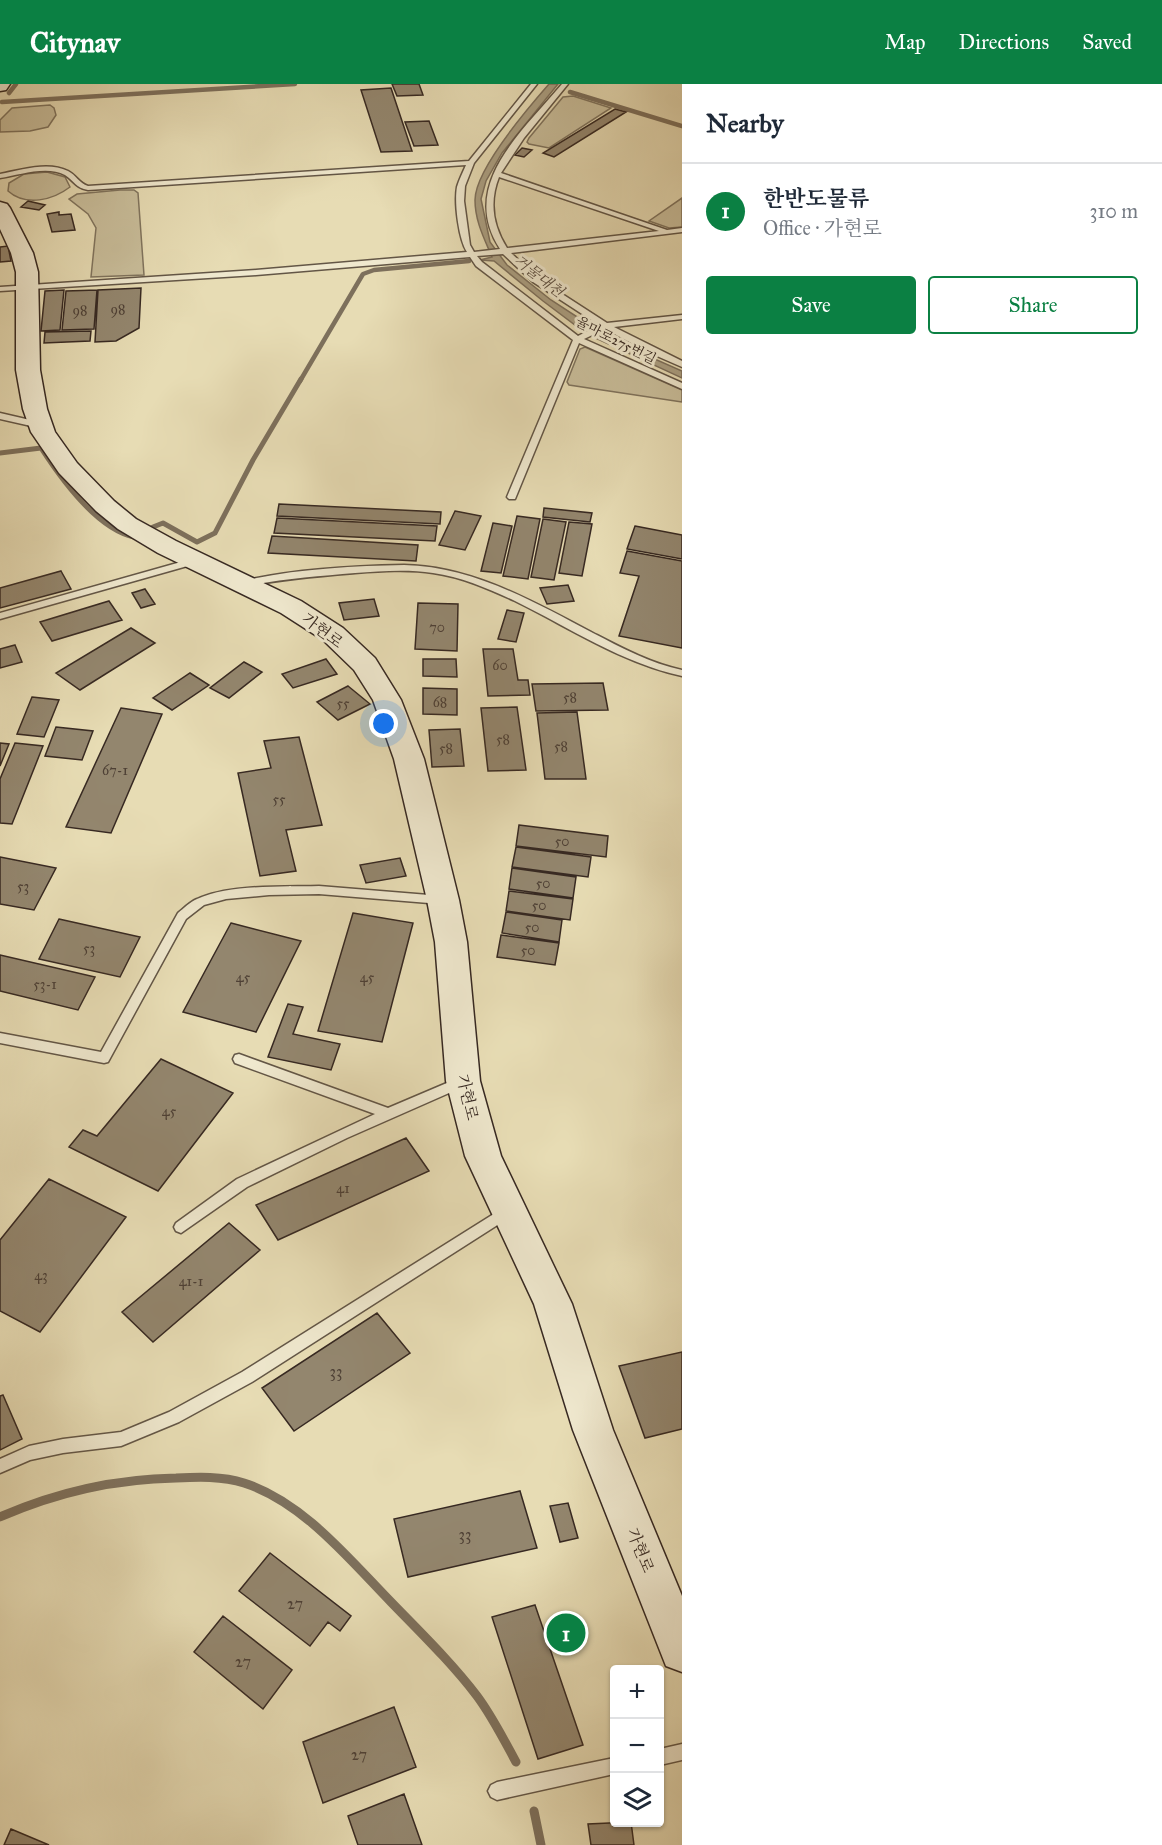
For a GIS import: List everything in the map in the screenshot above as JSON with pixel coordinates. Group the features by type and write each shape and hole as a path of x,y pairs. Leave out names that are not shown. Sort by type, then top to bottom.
{"street":[{"name":"가현로","path":"3,217 22,253 27,272 14,288 35,409 42,432 68,468 105,506 127,524 167,547 246,583 291,607 333,634 364,664 387,700 409,759 451,942 463,1081 483,1156 553,1304 593,1430 682,1650"}],"lane":[{"path":"469,253 460,201 461,186 471,163 534,84"},
{"path":"565,84 514,148 497,174 490,190 490,214 505,250 536,282 604,326 644,348 682,364"},
{"path":"0,176 53,170 65,172 77,185 88,188 471,163"},
{"path":"497,174 669,232"},
{"path":"14,288 254,273 505,250 682,230"},
{"name":"율마로275번길","path":"469,253 479,264 577,339 682,386"},
{"path":"512,497 577,339 604,326 682,317"},
{"path":"0,416 40,425"},
{"path":"0,616 196,560"},
{"path":"246,583 290,574 332,571 390,568 438,570 488,586 620,652 649,664 682,673"},
{"path":"0,1038 104,1058 182,916 200,902 226,895 320,890 442,900"},
{"path":"239,1059 389,1113"},
{"path":"181,1227 242,1183 389,1113 463,1081"},
{"path":"0,1466 29,1453 63,1446 121,1439 174,1417 247,1377 509,1210"},
{"path":"664,1756 682,1752"},
{"path":"497,1791 610,1767"}],"shaded area":[{"path":"549,84 558,84 502,153 486,181 481,199 490,242 507,265 551,300 614,341 682,371 682,378 587,334 494,261 480,260 492,257 480,229 477,215 475,200 477,187 504,139"},
{"path":"573,96 611,108 549,148 529,144 527,142 529,138 563,97"},
{"path":"50,105 54,108 56,115 48,127 30,131 0,132 0,120 12,108"},
{"path":"47,172 65,177 70,187 56,195 39,200 23,199 8,191 9,183 24,174"},
{"path":"134,190 138,193 144,275 91,277 96,228 88,214 69,199 77,194"},
{"path":"682,198 682,227 669,228 649,221"},
{"path":"585,347 682,390 682,402 569,385 567,382 580,349"}],"building":[{"path":"392,84 419,84 423,95 397,96"},
{"path":"391,88 412,151 381,152 361,90"},
{"path":"615,109 626,112 554,157 543,153"},
{"path":"429,121 438,145 414,146 405,122"},
{"path":"522,148 532,150 524,157 515,155"},
{"path":"28,201 45,205 39,210 21,207"},
{"path":"59,212 59,215 71,214 75,230 52,232 47,214"},
{"path":"8,246 11,261 0,262 0,247"},
{"path":"141,288 139,328 116,341 95,342 98,290"},
{"path":"64,290 60,330 41,331 45,291"},
{"path":"97,290 94,329 62,330 66,291"},
{"path":"91,331 90,341 44,343 45,332"},
{"path":"279,504 441,512 440,524 277,516"},
{"path":"544,508 592,513 590,522 543,517"},
{"path":"455,511 481,516 465,550 439,545"},
{"path":"517,516 540,519 528,579 503,576"},
{"path":"277,518 437,526 435,541 274,533"},
{"path":"543,519 566,522 554,580 531,577"},
{"path":"569,522 592,524 582,576 559,573"},
{"path":"493,523 512,526 501,573 481,571"},
{"path":"635,526 682,535 682,559 627,549"},
{"path":"272,536 418,545 416,561 268,553"},
{"path":"627,551 682,561 682,648 619,636 639,576 620,573"},
{"path":"61,571 71,589 0,608 0,588"},
{"path":"568,585 574,601 547,604 540,588"},
{"path":"145,589 155,604 141,608 132,593"},
{"path":"374,599 379,616 344,620 339,603"},
{"path":"109,601 122,620 52,641 40,622"},
{"path":"418,603 458,604 457,651 415,649"},
{"path":"507,610 524,613 516,642 498,639"},
{"path":"131,628 155,643 80,690 56,673"},
{"path":"15,645 22,662 0,668 0,649"},
{"path":"483,649 513,649 518,680 528,680 530,695 488,696"},
{"path":"326,659 337,674 293,688 282,674"},
{"path":"423,659 456,659 457,677 423,676"},
{"path":"244,662 262,672 229,698 210,688"},
{"path":"190,673 209,685 172,710 153,698"},
{"path":"603,683 608,710 536,711 532,684"},
{"path":"348,686 370,704 338,720 317,702"},
{"path":"423,688 457,689 457,715 423,714"},
{"path":"32,697 59,700 44,737 17,734"},
{"path":"517,707 526,770 488,771 481,708"},
{"path":"121,708 162,714 111,833 66,827"},
{"path":"577,712 586,779 545,779 537,713"},
{"path":"56,727 93,731 82,760 45,756"},
{"path":"460,729 464,766 432,767 429,730"},
{"path":"299,737 322,825 286,830 296,871 260,876 238,773 271,768 264,741"},
{"path":"0,743 9,744 0,766"},
{"path":"15,743 43,746 12,824 0,823 0,779"},
{"path":"519,825 608,836 606,857 516,846"},
{"path":"516,847 591,857 588,877 512,867"},
{"path":"0,857 56,868 34,910 0,904"},
{"path":"400,858 406,876 366,883 360,865"},
{"path":"512,868 576,877 573,898 509,889"},
{"path":"509,891 573,899 570,920 506,911"},
{"path":"506,912 562,920 559,942 502,933"},
{"path":"353,913 413,923 382,1042 318,1031"},
{"path":"59,919 140,937 120,977 39,959"},
{"path":"231,923 301,941 256,1032 183,1012"},
{"path":"501,935 559,943 555,965 497,957"},
{"path":"0,955 95,977 78,1010 0,991"},
{"path":"288,1004 303,1007 293,1034 340,1044 331,1070 268,1057"},
{"path":"161,1059 233,1093 158,1191 69,1147 83,1130 97,1136"},
{"path":"406,1138 429,1171 278,1240 256,1205"},
{"path":"49,1179 126,1217 40,1332 0,1311 0,1240"},
{"path":"229,1223 260,1250 153,1342 122,1312"},
{"path":"377,1313 410,1353 294,1431 262,1388"},
{"path":"682,1352 682,1429 645,1438 619,1366"},
{"path":"3,1395 22,1439 0,1450 0,1396"},
{"path":"520,1491 537,1548 408,1577 394,1519"},
{"path":"568,1503 578,1538 560,1542 550,1506"},
{"path":"270,1553 351,1616 340,1631 328,1622 310,1646 239,1591"},
{"path":"535,1605 583,1745 538,1759 492,1617"},
{"path":"223,1616 292,1670 263,1709 194,1652"},
{"path":"394,1707 416,1767 323,1803 303,1742"},
{"path":"404,1794 422,1845 358,1845 348,1816"},
{"path":"610,1823 610,1827 632,1827 634,1845 591,1845 588,1824"},
{"path":"11,1829 49,1845 4,1845"}],"waterway":[{"path":"9,93 16,84"},
{"path":"2,102 295,84"},
{"path":"570,92 682,126"},
{"path":"300,381 363,274 374,270 469,261"},
{"path":"153,527 163,523 197,542 215,533 253,460 301,379"},
{"path":"0,453 41,448 81,501 107,524 134,537"},
{"path":"0,1517 64,1494 130,1481 219,1478 244,1483 266,1492 286,1504 324,1534 446,1659 482,1704 516,1762"},
{"path":"534,1811 541,1845"}],"place":[{"name":"한반도물류","path":"566,1633"}],"water label":[{"name":"거물대천","path":"539,276"}]}
